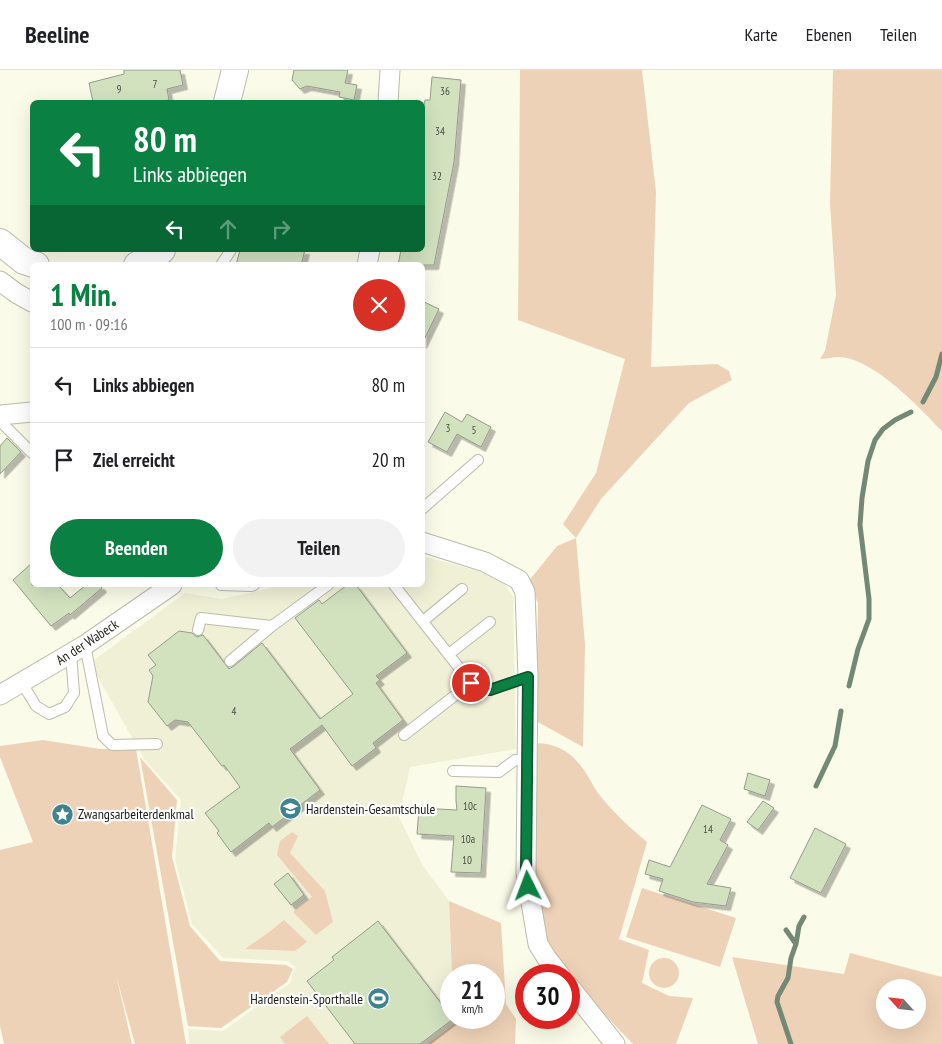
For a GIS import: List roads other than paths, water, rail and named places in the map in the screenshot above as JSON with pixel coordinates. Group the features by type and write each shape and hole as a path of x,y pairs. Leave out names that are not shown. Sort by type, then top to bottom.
{"main road":[{"path":"228,100 235,70"},
{"path":"0,242 24,261 30,263"},
{"path":"143,262 160,252"}],"street":[{"path":"388,100 390,70"},
{"path":"0,281 30,301"},
{"path":"0,415 30,412"},
{"path":"425,543 486,562 519,580 525,592 528,677 526,873 538,944 551,964"},
{"name":"An der Wabeck","path":"0,695 78,650 169,587"},
{"path":"580,1000 615,1044"}],"lane":[{"path":"0,422 30,451"},
{"path":"425,506 478,460"},
{"path":"230,661 272,626 325,587"},
{"path":"396,587 471,683 490,690 528,677"},
{"path":"423,621 462,589"},
{"path":"198,630 201,618 272,626"},
{"path":"448,654 490,622"},
{"path":"22,683 36,706 49,714 65,707 74,693 78,650"},
{"path":"78,650 103,736 112,745 157,744"},
{"path":"404,735 471,683"},
{"path":"453,771 498,772 515,760 526,760"}],"waterway":[{"path":"923,402 936,377 942,354"},
{"path":"849,686 858,649 869,619 869,599 860,525 868,461 875,440 883,429 911,412"},
{"path":"816,786 835,746 841,711"},
{"path":"796,944 799,926 804,917"},
{"path":"786,930 796,944 791,958 788,978 778,996 777,1002 791,1044"}],"place":[{"name":"Hardenstein-Gesamtschule","path":"290,809"},
{"name":"Zwangsarbeiterdenkmal","path":"62,814"},
{"name":"Hardenstein-Sporthalle","path":"379,999"}]}
